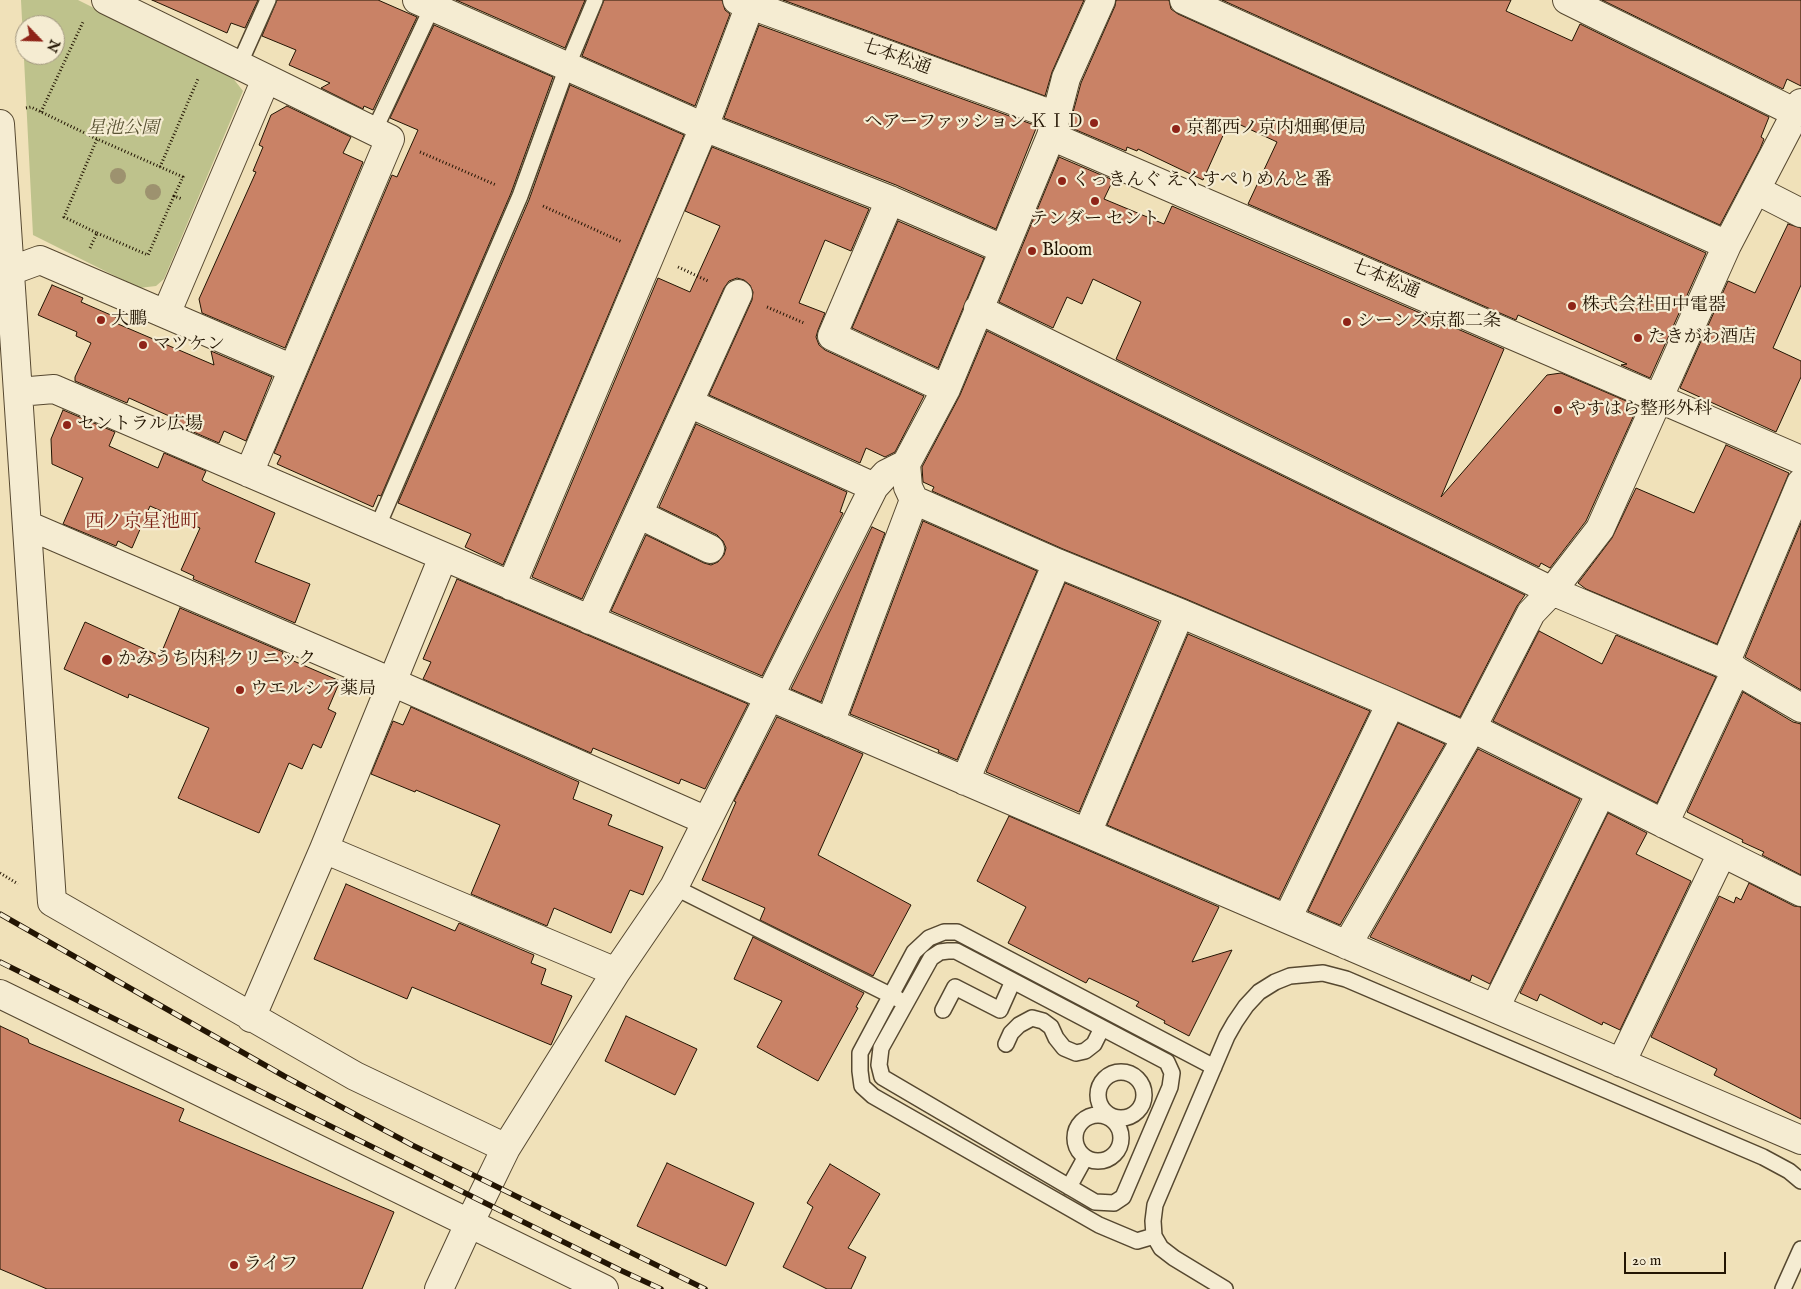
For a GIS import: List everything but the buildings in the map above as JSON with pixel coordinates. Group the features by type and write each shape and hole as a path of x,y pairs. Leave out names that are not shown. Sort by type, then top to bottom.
{"street":[{"path":"1101,0 1066,78 1053,126 946,389 906,464 908,486 914,500 1057,563 1392,703 1470,733 1601,793 1801,892"},
{"path":"1184,0 1728,245"},
{"path":"1347,945 1470,733 1530,613 1552,591 1600,529 1728,245 1798,108 1567,0"},
{"path":"428,2 567,67 704,127 890,200 1004,249"},
{"path":"511,586 704,127 743,3"},
{"name":"七本松通","path":"743,3 1053,126 1660,399 1801,460"},
{"path":"96,7 210,51 382,135 293,369 249,473"},
{"path":"166,314 266,79"},
{"path":"10,116 10,271 52,902 355,1076 506,1148"},
{"path":"1756,190 1801,213"},
{"path":"890,200 832,336 946,389"},
{"path":"10,271 40,260 293,369"},
{"path":"590,620 738,294"},
{"path":"978,309 1552,591 1731,667 1801,708"},
{"path":"18,392 54,389 1801,1140"},
{"path":"688,403 874,487"},
{"path":"439,1289 506,1148 616,972 674,887 874,487 886,474 906,464"},
{"path":"1664,824 1731,667 1801,483"},
{"path":"830,723 914,500"},
{"path":"638,514 710,549"},
{"path":"27,525 392,682 707,821"},
{"path":"251,1018 324,849 443,557"},
{"path":"965,781 1057,563"},
{"path":"1087,833 1180,613"},
{"path":"1287,919 1392,703"},
{"path":"1495,1008 1601,793"},
{"path":"324,849 616,972"},
{"path":"1621,1063 1722,853"},
{"path":"0,994 604,1289"}],"lane":[{"path":"239,65 268,0"},
{"path":"377,528 520,196 567,67 595,0"},
{"path":"382,135 428,2"},
{"path":"674,887 906,1003"},
{"path":"1154,1236 1137,1241 1099,1225 873,1096 862,1086 860,1054 914,952 929,938 944,932 957,932 1214,1067"},
{"path":"956,951 1167,1062 1172,1073 1170,1087 1124,1197 1114,1203 1095,1202 882,1077 879,1065 881,1048 906,1003 931,958 940,952 956,951"},
{"path":"1225,1289 1161,1248 1154,1236 1153,1221 1156,1205 1231,1029 1246,1006 1259,992 1275,982 1290,976 1323,972 1355,983 1763,1157 1789,1171 1801,1181"},
{"path":"943,1010 955,987 1000,1010 1014,982"},
{"path":"1006,1044 1011,1033 1018,1025 1032,1018 1043,1021 1051,1028 1064,1048 1076,1053 1085,1051 1094,1044 1102,1028"},
{"path":"1132,1075 1143,1049"},
{"path":"1109,1117 1099,1103 1098,1095 1103,1081 1109,1075 1116,1072 1132,1075 1142,1085 1144,1100 1141,1107 1131,1116 1124,1118 1116,1118 1109,1117 1101,1115 1086,1118 1077,1130 1076,1146 1085,1158 1092,1161 1107,1160 1114,1156 1118,1150 1121,1135 1119,1128 1109,1117"},
{"path":"1069,1187 1085,1158"},
{"path":"1784,1289 1801,1249"}],"path":[{"path":"41,112 96,7"},
{"path":"160,167 210,51"},
{"path":"10,116 31,108 183,177 148,255 64,217 96,139"},
{"path":"382,135 832,336"},
{"path":"174,196 210,212"},
{"path":"78,276 97,233"}],"green space":[{"name":"星池公園","path":"21,0 78,0 232,77 243,91 164,279 156,286 139,288 33,235 24,65 65,65 65,15 22,15"}],"railway":[{"path":"0,914 284,1076 412,1145 705,1289"},
{"path":"0,962 661,1289"}],"place":[{"name":"ヘアーファッション ＫＩＤ","path":"1094,123"},
{"name":"京都西ノ京内畑郵便局","path":"1176,129"},
{"name":"くっきんぐ えくすぺりめんと 番","path":"1062,181"},
{"name":"テンダー セント","path":"1095,201"},
{"name":"Bloom","path":"1032,251"},
{"name":"株式会社田中電器","path":"1572,306"},
{"name":"大鵬","path":"101,320"},
{"name":"シーンズ京都二条","path":"1347,322"},
{"name":"たきがわ酒店","path":"1638,338"},
{"name":"マツケン","path":"143,345"},
{"name":"やすはら整形外科","path":"1558,410"},
{"name":"セントラル広場","path":"67,425"},
{"name":"かみうち内科クリニック","path":"107,660"},
{"name":"ウエルシア薬局","path":"240,690"},
{"name":"ライフ","path":"234,1265"}],"district":[{"name":"西ノ京星池町","path":"142,523"}]}
